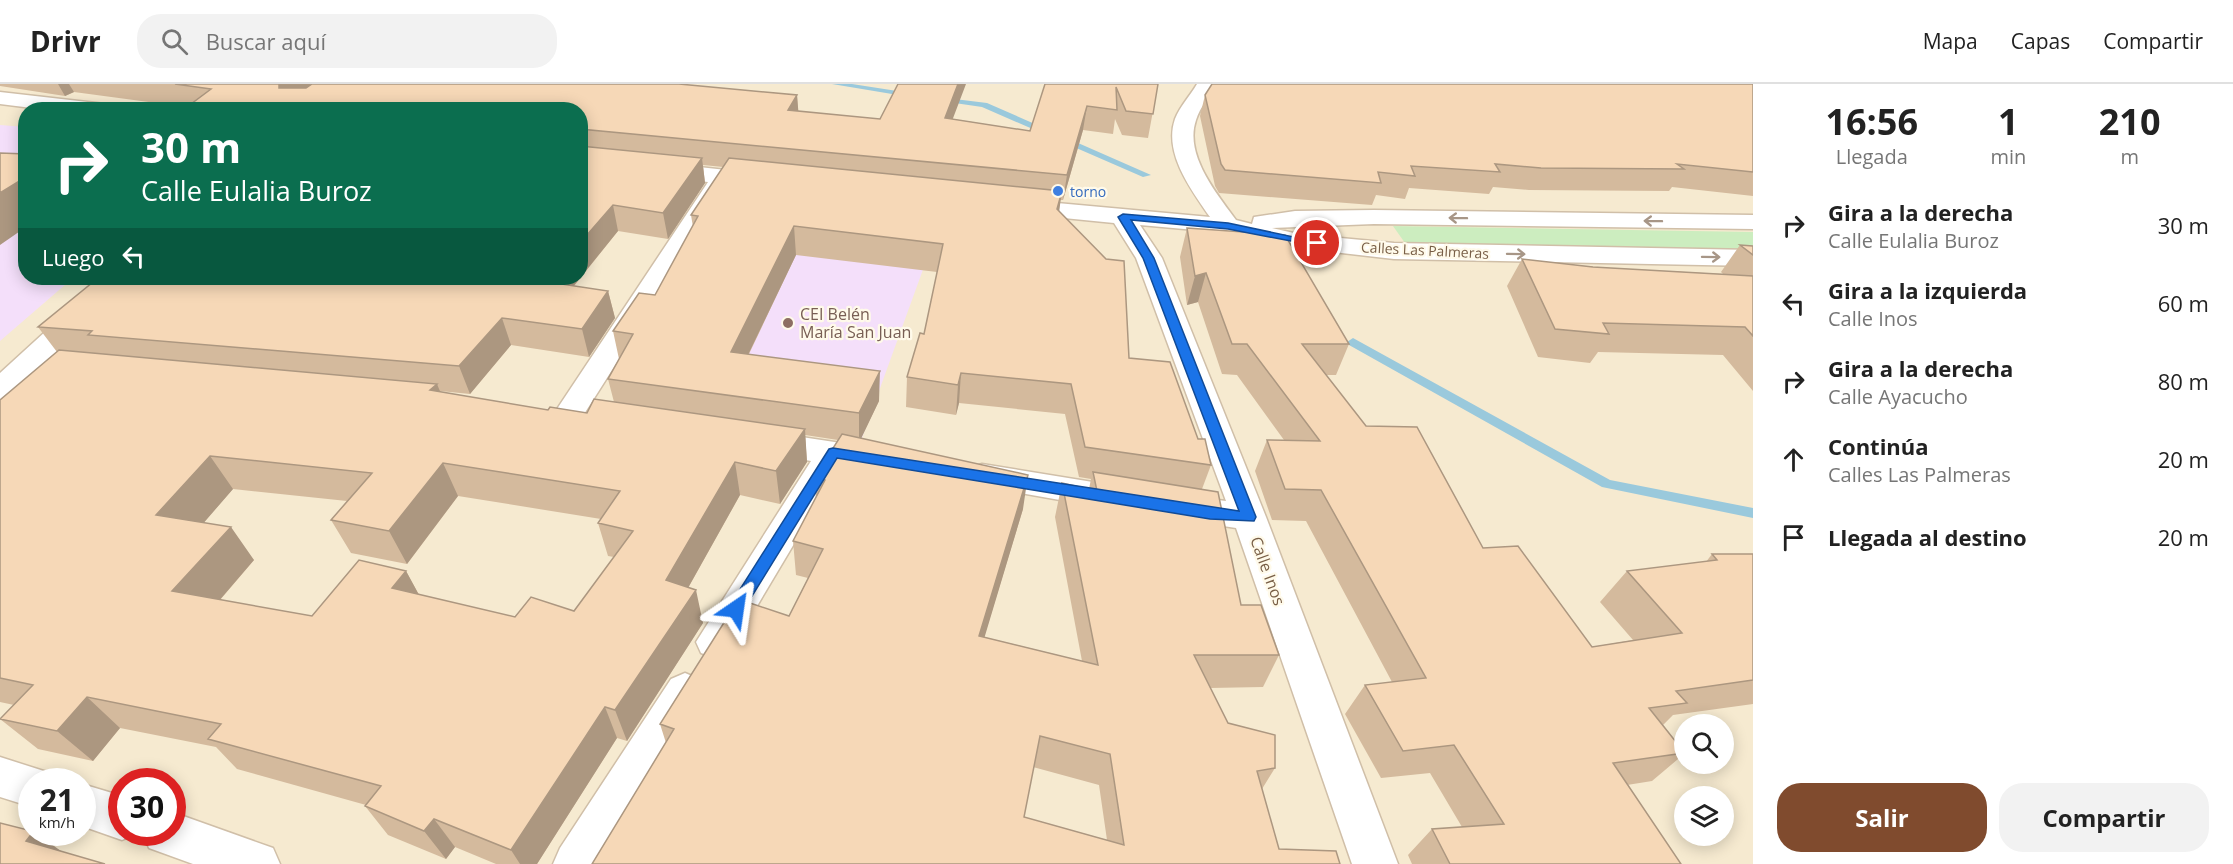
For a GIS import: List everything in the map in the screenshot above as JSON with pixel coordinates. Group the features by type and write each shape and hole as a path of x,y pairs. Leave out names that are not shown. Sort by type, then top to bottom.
{"street":[{"path":"1208,84 1184,123 1185,149 1198,183 1228,226"},
{"path":"0,98 35,102"},
{"path":"588,162 782,183"},
{"path":"603,420 556,414 723,177"},
{"path":"994,204 1228,226"},
{"name":"Calle Inos","path":"1123,217 1149,258 1249,517 1375,864"},
{"name":"Calles Las Palmeras","path":"1228,226 1295,219 1374,217 1753,222"},
{"name":"Calles Las Palmeras","path":"1228,226 1298,241 1394,251 1753,258"},
{"path":"0,390 112,285"},
{"path":"27,366 109,373"},
{"path":"730,438 904,464"},
{"path":"576,864 833,452"},
{"path":"951,471 1139,502 1249,517"},
{"path":"0,777 18,783"},
{"path":"186,839 257,864"}],"shaded area":[{"path":"0,84 1753,84 1753,864 0,864"},
{"path":"0,125 18,126 18,285 65,285 0,341"},
{"name":"CEI Belén María San Juan","path":"946,206 862,438 621,400 723,245"}],"green space":[{"path":"1393,226 1753,232 1753,249 1405,243"}],"building":[{"path":"175,84 280,84 279,88 306,88 312,84 679,84 797,95 788,110 880,119 898,84 958,84 945,118 1030,131 1045,84 1158,84 1153,114 1126,111 1116,87 1117,110 1087,106 1067,175 588,130 588,102 194,102 211,89"},
{"path":"1212,84 1753,84 1753,172 1677,164 1684,169 1541,168 1495,164 1500,172 1411,166 1415,176 1378,172 1381,183 1225,170 1221,164 1205,95"},
{"path":"588,147 702,158 663,213 613,205 588,234"},
{"path":"0,153 18,154 18,182 0,193"},
{"path":"729,158 1062,191 1057,209 1106,259 1124,261 1129,358 1170,362 1198,439 1205,439 1211,465 1085,447 1071,384 961,373 958,385 907,377 920,333 924,334 943,244 794,226 731,352 880,371 859,413 608,379 633,334 613,331 639,293 655,295 698,216 691,215"},
{"path":"1187,228 1285,235 1349,344 1302,344 1366,426 1417,427 1483,548 1518,546 1592,647 1682,633 1627,571 1717,560 1712,554 1753,554 1753,680 1676,691 1687,703 1649,708 1674,739 1674,754 1613,763 1681,864 1450,864 1432,829 1504,824 1454,745 1403,751 1365,685 1426,678 1321,490 1285,489 1267,440 1320,441 1247,344 1232,344 1206,273 1195,276"},
{"path":"1740,245 1753,246 1753,255"},
{"path":"1522,259 1593,267 1753,276 1753,336 1745,327 1603,323 1609,334 1555,329"},
{"path":"89,285 568,285 608,291 582,329 502,318 459,366 88,335 92,331 38,327"},
{"path":"59,350 437,384 430,390 548,410 550,407 587,413 594,399 805,429 776,471 735,462 666,580 696,590 615,710 605,707 511,850 434,819 424,831 365,806 381,786 208,739 221,724 87,697 57,731 0,719 33,685 0,678 0,400","holes":["210,456 372,473 331,520 389,531 443,463 620,491 598,523 633,531 574,611 531,597 515,617 392,588 406,571 359,560 312,616 172,591 231,527 156,515"]},
{"path":"842,434 1028,475 979,636 1098,665 1062,483 1097,491 1093,472 1218,492 1241,605 1261,605 1279,655 1194,655 1228,723 1275,735 1275,768 1257,771 1279,849 1336,851 1340,864 592,864 674,729 660,724 737,602 749,606 750,603 789,616 823,549 793,541 825,480 814,478","holes":["1040,736 1110,754 1124,845 1024,817"]},
{"path":"0,823 18,828 18,846 43,846 105,864 0,864"}],"waterway":[{"path":"836,84 910,95"},
{"path":"941,99 984,105 1146,175"},
{"path":"1353,342 1607,484 1753,513"}],"place":[{"name":"torno","path":"1058,191"},
{"name":"CEI Belén María San Juan","path":"788,323"}],"route":[{"path":"736,609 833,452 1210,513 1249,517 1149,258 1123,217 1228,226 1317,243"}]}
